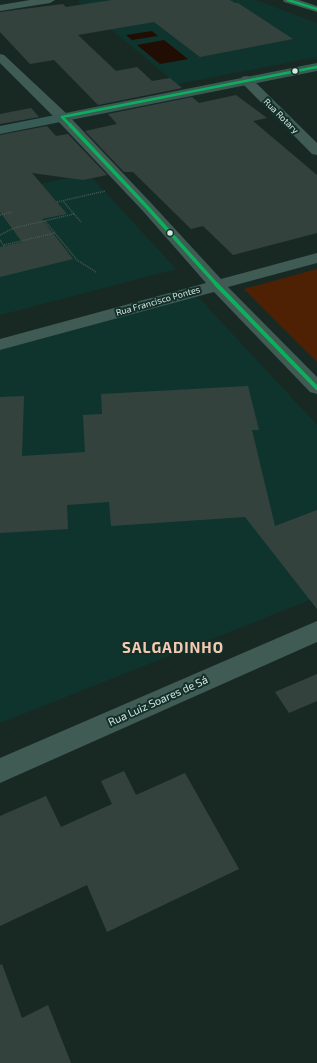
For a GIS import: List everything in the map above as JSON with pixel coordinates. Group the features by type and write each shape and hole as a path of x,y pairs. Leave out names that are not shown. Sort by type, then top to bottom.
{"main road":[{"path":"288,0 317,9"},
{"path":"0,130 317,67"}],"street":[{"path":"0,8 50,0"},
{"path":"0,57 62,117 212,280 317,388"},
{"name":"Rua Rotary","path":"246,80 317,151"},
{"name":"Rua Francisco Pontes","path":"0,345 317,247"},
{"name":"Rua Francisco Pontes","path":"0,330 212,280 317,258"},
{"name":"Rua Luiz Soares de Sá","path":"0,771 317,631"}],"path":[{"path":"57,202 127,186"},
{"path":"63,200 81,222"},
{"path":"0,215 12,212"},
{"path":"0,235 14,228 74,214"},
{"path":"45,221 76,260 96,272"},
{"path":"0,240 4,246 55,233"}],"shaded area":[{"path":"255,0 317,23 317,57 177,84 77,1"},
{"path":"152,31 158,36 132,40 126,35"},
{"path":"164,40 188,59 160,64 137,45"},
{"path":"0,155 27,187 69,178 83,180 92,178 176,269 0,315"},
{"path":"317,269 317,362 244,289"},
{"path":"196,295 317,425 317,597 0,723 0,348"}],"building":[{"path":"112,0 230,0 238,3 293,39 200,57 154,22 78,35 116,71 137,67 152,81 170,78 182,88 98,105 54,60 30,64 0,32 0,12 63,4 66,7"},
{"path":"236,95 267,118 253,121 317,175 317,233 233,255 203,226 191,229 133,172 124,172 85,131 117,124 108,114 192,97 199,103"},
{"path":"31,108 39,117 0,124 0,114"},
{"path":"47,126 56,136 68,134 107,175 83,180 32,173 67,214 42,219 73,259 0,277 0,247 22,242 0,212 0,135"},
{"path":"248,386 259,430 252,430 275,526 317,510 317,609 245,517 111,526 109,502 67,505 68,529 0,533 0,397 24,396 22,456 85,452 83,415 102,414 101,394"},
{"path":"317,674 317,701 289,713 275,692"},
{"path":"124,771 136,795 185,773 239,869 107,932 87,885 0,926 0,816 46,796 61,827 112,804 101,781"},
{"path":"2,964 22,1018 48,1005 71,1063 0,1063 0,965"}],"transit line":[{"path":"288,0 317,9"},
{"path":"62,117 317,67"},
{"path":"62,117 147,207 207,275 317,388"}],"district":[{"name":"SALGADINHO","path":"173,648"}]}
